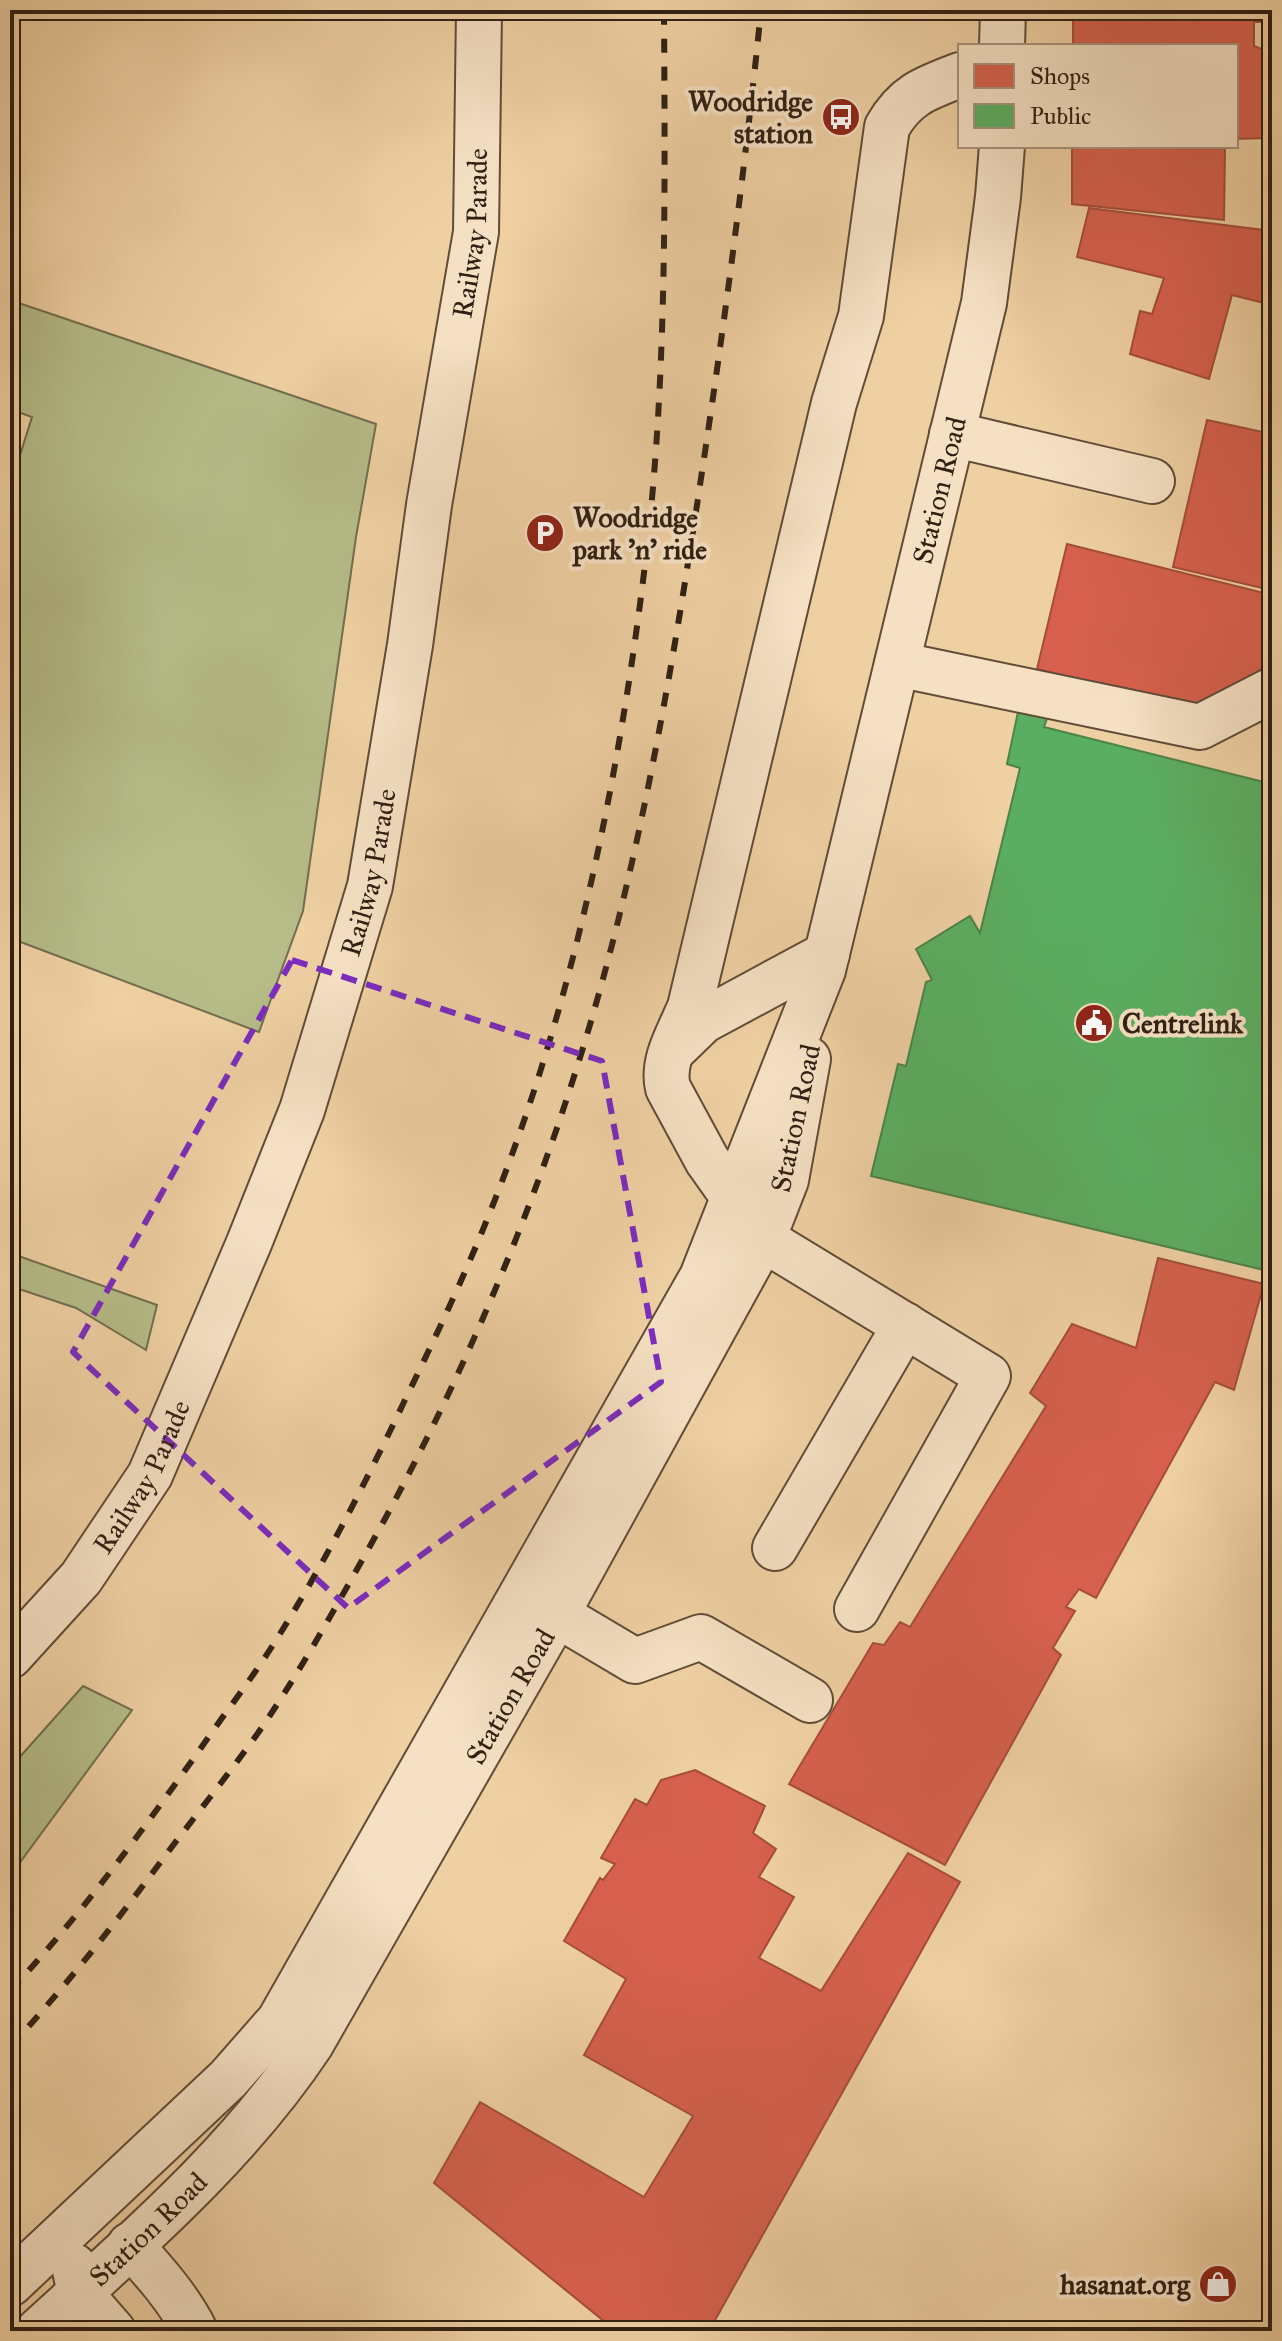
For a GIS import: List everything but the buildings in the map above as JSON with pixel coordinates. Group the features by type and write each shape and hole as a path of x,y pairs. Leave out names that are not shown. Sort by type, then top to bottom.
{"street":[{"name":"Railway Parade","path":"10,1656 81,1578 150,1475 302,1110 370,886 410,645 429,505 476,232 479,10"},
{"path":"1002,44 1003,10"},
{"path":"857,1609 988,1376 763,1239 707,1160 668,1088 665,1076 670,1055 690,1007 834,403 861,316 887,127 898,108 920,90 958,76"},
{"name":"Station Road","path":"38,2331 241,2138 280,2090 311,2044 321,1986 539,1604 763,1239 794,1151 825,962 984,303 1002,148"},
{"path":"952,434 1152,481"},
{"path":"897,664 1200,727 1272,690"},
{"path":"670,1055 703,1021 825,962"},
{"name":"Station Road","path":"539,1604 702,1277 825,962"},
{"path":"775,1548 905,1325"},
{"path":"539,1604 635,1661 701,1637 810,1700"},
{"name":"Station Road","path":"10,2284 228,2079 279,2021 321,1986"},
{"path":"113,2331 80,2293 67,2230 130,2245 154,2271 195,2331"}],"highlighted area":[{"path":"292,960 602,1061 661,1382 348,1608 73,1352"}],"green space":[{"path":"10,300 376,424 356,537 303,911 259,1032 10,938 10,487 32,417 10,409"},
{"path":"10,1253 157,1305 146,1350 76,1308 10,1286"},
{"path":"83,1686 132,1710 10,1876 10,1768"}],"railway":[{"path":"10,1991 62,1932 134,1840 255,1673 307,1588 373,1465 444,1319 493,1205 531,1100 555,1023 595,866 625,708 647,548 661,347 664,10"},
{"path":"10,2047 73,1975 132,1899 247,1748 297,1673 423,1446 483,1317 536,1186 602,982 652,770 700,485 741,189 761,10"}],"place":[{"name":"Woodridge station","path":"841,117"},
{"name":"Woodridge park 'n' ride","path":"545,533"},
{"name":"Centrelink","path":"1094,1023"},
{"name":"hasanat.org","path":"1218,2284"}]}
